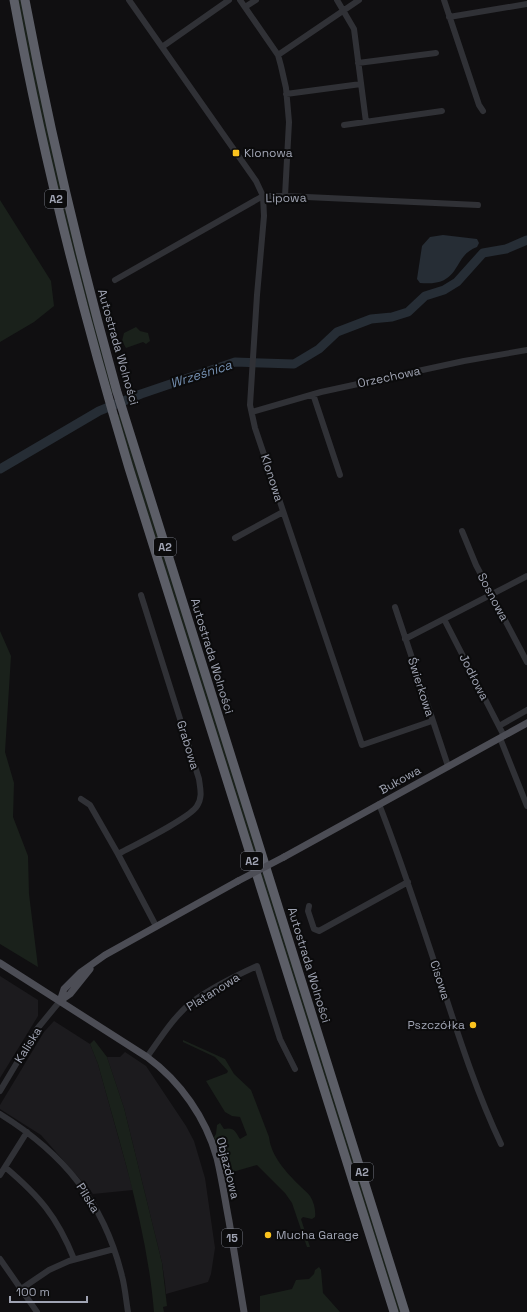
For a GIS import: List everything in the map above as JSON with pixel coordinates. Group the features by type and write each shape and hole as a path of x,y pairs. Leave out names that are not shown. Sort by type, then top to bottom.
{"highway":[{"name":"Autostrada Wolności","path":"14,0 43,146 84,314 114,416 394,1312"},
{"name":"Autostrada Wolności","path":"25,0 56,155 117,392 405,1312"}],"main road":[{"name":"Bukowa","path":"156,926 527,723"},
{"path":"60,1001 64,989 81,972 156,926"},
{"name":"15","path":"0,963 60,1001"},
{"name":"Objazdowa","path":"60,1001 147,1057 185,1094 200,1117 212,1143 220,1171 244,1312"}],"street":[{"name":"Klonowa","path":"129,0 256,181 263,196 264,216 250,405 255,428 362,745 432,721"},
{"path":"162,47 229,0"},
{"path":"240,0 278,55 286,94 289,122 289,146 285,196"},
{"path":"245,7 256,0"},
{"path":"337,0 354,29 366,122"},
{"path":"278,55 359,0"},
{"path":"444,0 479,105 483,111"},
{"path":"449,17 527,4"},
{"path":"358,63 436,53"},
{"path":"286,94 361,84"},
{"path":"344,124 442,111"},
{"name":"Lipowa","path":"115,280 263,196 478,205"},
{"name":"Orzechowa","path":"252,412 313,394 464,361 527,350"},
{"path":"313,394 340,474"},
{"path":"235,538 283,512"},
{"name":"Sosnowa","path":"462,531 476,565 527,662"},
{"path":"405,639 527,576"},
{"name":"Grabowa","path":"118,854 187,816 197,807 201,796 199,779 141,594"},
{"name":"Świerkowa","path":"395,607 448,766"},
{"name":"Jodłowa","path":"444,619 499,726 527,806"},
{"path":"499,726 527,710"},
{"path":"81,799 90,805 156,926"},
{"name":"Cisowa","path":"380,804 408,882 458,1034 486,1111 501,1144"},
{"path":"309,906 308,911 314,930 319,931 408,882"},
{"name":"Platanowa","path":"147,1057 180,1013 192,1002 257,966 280,1039 295,1069"},
{"name":"Kaliska","path":"0,1091 37,1028 60,1001"},
{"name":"Pilska","path":"0,1115 27,1132 61,1161 75,1177 102,1219 114,1249 122,1277 128,1312"},
{"path":"0,1175 27,1132"},
{"path":"6,1167 30,1189 53,1216 74,1259"},
{"path":"21,1289 49,1270 74,1259 114,1249"},
{"path":"0,1258 37,1312"}],"shaded area":[{"path":"17,0 22,0 115,393 111,394 57,192"},
{"path":"0,200 51,281 54,306 34,322 0,342"},
{"path":"443,235 477,239 479,243 477,247 469,251 463,257 450,276 434,283 420,283 417,279 422,246 430,237"},
{"path":"136,327 140,331 148,333 150,341 146,344 143,342 126,348 122,341 124,333"},
{"path":"120,414 262,864 257,866 117,415"},
{"path":"0,631 11,656 5,752 14,783 13,817 28,856 29,894 38,967 0,944"},
{"path":"264,872 402,1312 397,1312 260,874"},
{"path":"0,976 38,1000 38,1016 0,1078"},
{"path":"54,1021 90,1044 98,1064 133,1190 93,1194 41,1135 0,1109 0,1105 44,1032"},
{"path":"94,1040 107,1057 124,1108 162,1263 167,1306 163,1307 164,1312 154,1312 145,1249 132,1186 98,1064 90,1044"},
{"path":"183,1040 225,1059 234,1074 251,1090 276,1157 284,1169 313,1201 315,1217 312,1219 303,1217 301,1219 310,1247 307,1247 292,1203 285,1193 257,1165 229,1173 226,1162 222,1160 214,1137 216,1134 217,1125 220,1123 224,1129 232,1129 240,1139 247,1135 240,1117 232,1116 225,1112 206,1081 227,1073 228,1071 215,1057 183,1042"},
{"path":"125,1052 146,1066 186,1126 194,1141 205,1178 215,1248 211,1274 208,1282 166,1294 162,1263 124,1108 107,1057 120,1057"},
{"path":"319,1267 321,1270 323,1293 340,1312 260,1312 260,1296 292,1289 296,1280 309,1279"}],"waterway":[{"name":"Wrześnica","path":"0,469 99,411 141,394 235,362 294,364 319,349 337,332 371,319 392,317 408,312 425,296 444,290 457,282 483,253 506,249 527,240"}],"place":[{"name":"Klonowa","path":"236,153"},
{"name":"Pszczółka","path":"473,1025"},
{"name":"Mucha Garage","path":"268,1235"}]}
